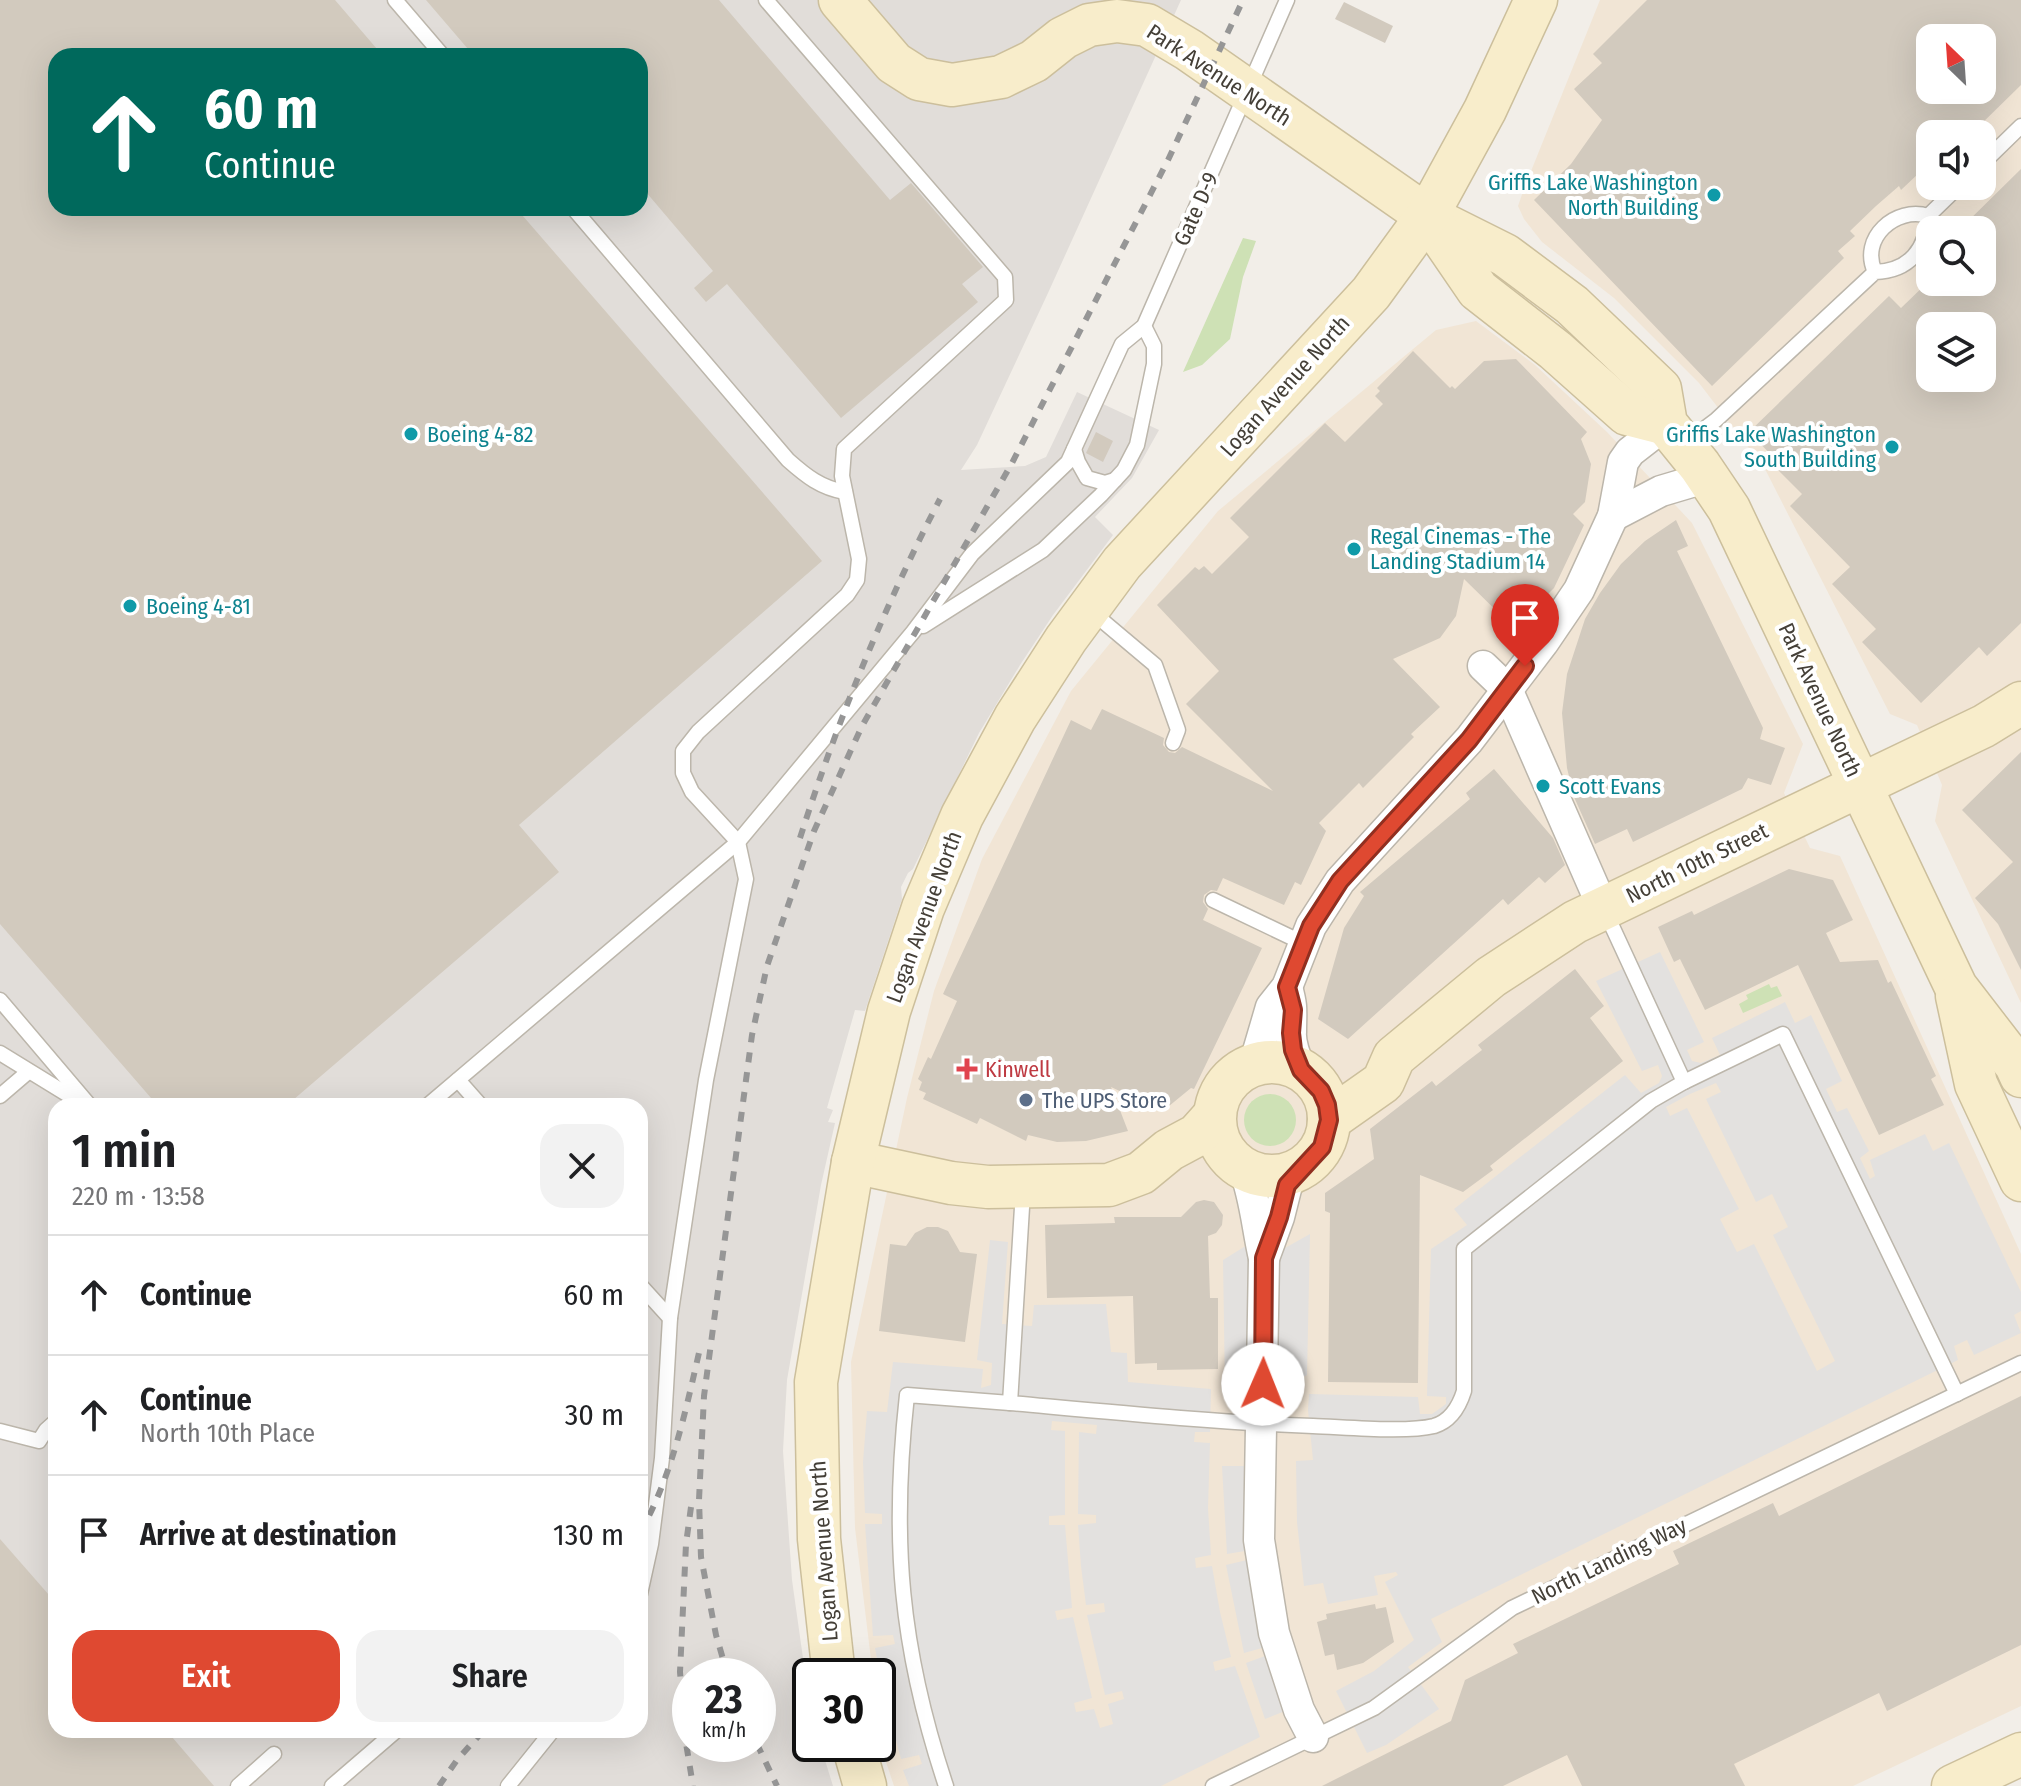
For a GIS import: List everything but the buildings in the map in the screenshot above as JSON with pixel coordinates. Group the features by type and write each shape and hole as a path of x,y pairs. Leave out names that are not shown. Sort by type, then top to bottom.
{"street":[{"name":"Park Avenue North","path":"840,0 894,63 919,79 952,85 1001,77 1034,61 1063,38 1089,25 1117,21 1147,25 1427,216 1505,255 1582,314 1660,389 1675,434 1708,477 1738,525 1956,987 2016,1065 2021,1076"},
{"name":"Logan Avenue North","path":"832,1658 819,1539 816,1382 853,1162 889,1011 923,908 956,829 1015,718 1122,563 1371,293 1427,216 1485,110 1536,0"},
{"path":"1254,1065 1271,1007 1287,987 1303,943 1340,881 1469,740 1579,590 1613,516 1623,462 1630,452 1675,434"},
{"path":"1613,516 1661,491 1708,477"},
{"path":"1483,666 1507,689 1603,908"},
{"name":"North 10th Street","path":"1329,1120 1383,1082 1394,1057 1491,977 1575,922 1984,726 2021,703"},
{"path":"1264,1258 1287,1185 1322,1147 1329,1120 1327,1105 1293,1050 1293,1010 1287,987"},
{"name":"Park Avenue North","path":"1956,987 1976,1084 2021,1180"},
{"name":"North 10th Street","path":"1307,1075 1394,1057"},
{"path":"1307,1075 1278,1063 1254,1065 1239,1072 1226,1084 1214,1116 1216,1133 1223,1150 1239,1166 1252,1190 1254,1216 1264,1258 1259,1540 1266,1592 1283,1662 1299,1710 1313,1737"},
{"path":"853,1162 951,1183 1023,1187 1109,1185 1141,1173 1169,1150 1197,1135 1214,1116"},
{"path":"1141,1173 1180,1175 1206,1166 1239,1166 1269,1177 1300,1169"},
{"path":"1953,1786 2021,1754"},
{"path":"858,1762 865,1786"}],"lane":[{"path":"395,0 436,48"},
{"path":"648,1558 662,1458 670,1318 706,1080 746,879 738,842 692,792 683,773 683,751 698,732 847,595 857,580 859,559 842,476 844,449 1006,300 1005,277 766,0"},
{"name":"Gate D-9","path":"437,1098 738,842 913,632 972,554 1068,462 1122,344 1144,326 1287,0"},
{"path":"1996,150 2021,126"},
{"path":"1875,272 1871,253 1874,240 1883,227 1901,215 1928,216 1945,200"},
{"path":"580,216 788,460 808,478 829,489 845,492"},
{"path":"1675,434 1716,420 1875,272 1896,269 1916,255"},
{"path":"913,632 1043,550 1124,470 1137,445 1154,364 1154,346 1144,326"},
{"path":"1074,449 1087,478 1105,483 1115,480"},
{"path":"1089,609 1155,665 1178,730 1173,743"},
{"path":"1213,900 1303,943"},
{"path":"1603,908 1684,1082"},
{"path":"0,1000 82,1098"},
{"path":"946,1786 915,1681 905,1624 898,1510 907,1395 1262,1424 1422,1428 1437,1425 1450,1417 1464,1391 1464,1249 1651,1101 1783,1034 1957,1394"},
{"path":"0,1053 75,1098"},
{"path":"0,1096 28,1072"},
{"path":"458,1080 474,1098"},
{"path":"1010,1403 1023,1187"},
{"path":"648,1294 670,1318"},
{"name":"North Landing Way","path":"1213,1786 1374,1708 1512,1608 2021,1363"},
{"path":"0,1431 39,1441 48,1428"},
{"path":"332,1786 388,1738"},
{"path":"508,1786 547,1738"},
{"path":"238,1786 274,1754"}],"shaded area":[{"path":"0,0 1181,0 977,445 961,470 1025,466 1046,457 1077,392 1159,430 1132,478 1095,517 1113,535 1053,615 979,733 913,869 901,887 902,899 865,1011 855,1010 827,1108 833,1110 828,1122 835,1123 787,1380 783,1451 792,1580 803,1658 792,1658 792,1762 826,1762 833,1786 0,1786"},
{"path":"1600,0 2021,0 2021,1003 1935,821 1942,785 1917,725 1890,714 1765,469 1699,383 1614,298 1542,242 1518,206"},
{"path":"1476,321 1535,365 1607,432 1692,523 1803,744 1784,793 1810,848 1840,856 2021,1254 2021,1706 1853,1786 894,1786 886,1762 896,1762 896,1658 871,1658 855,1528 851,1362 907,1098 934,991 982,859 1071,691 1218,511 1436,330"},
{"path":"1660,952 1704,1042 1687,1050 1692,1061 1701,1063 1720,1055 1712,1038 1785,1002 1795,1023 1811,1015 1842,1081 1826,1089 1837,1112 1847,1108 1869,1151 1860,1158 1870,1179 1875,1176 1870,1160 1925,1134 1933,1151 1949,1143 2021,1292 2021,1311 2014,1315 2021,1333 1974,1355 1967,1340 1954,1346 1958,1360 1431,1619 1442,1642 1408,1667 1439,1709 1386,1745 1367,1753 1336,1691 1374,1671 1414,1640 1385,1582 1398,1575 1396,1572 1374,1576 1378,1595 1328,1604 1323,1583 1304,1586 1297,1522 1296,1461 1313,1460 1309,1394 1418,1397 1420,1414 1432,1414 1446,1404 1446,1397 1427,1396 1431,1249 1467,1225 1454,1209 1625,1075 1641,1093 1659,1083 1662,1076 1658,1065 1642,1071 1596,981","holes":["1716,1083 1721,1092 1706,1099 1756,1202 1772,1194 1788,1227 1773,1235 1835,1361 1817,1371 1754,1244 1737,1252 1720,1219 1739,1209 1687,1108 1670,1116 1666,1107"]},
{"path":"1310,1234 1307,1375 1285,1387 1252,1375 1225,1389 1223,1260 1244,1247 1285,1248"},
{"path":"990,1240 1008,1242 1002,1324 1032,1326 1034,1305 1106,1304 1111,1352 1127,1353 1128,1382 1211,1389 1210,1432 1195,1432 1194,1442 1210,1443 1208,1508 1211,1555 1195,1558 1196,1568 1212,1566 1231,1657 1213,1662 1215,1671 1235,1666 1260,1737 1161,1786 909,1786 903,1770 922,1764 919,1755 901,1759 896,1740 896,1658 877,1658 875,1648 895,1644 893,1635 873,1636 865,1524 882,1524 882,1514 865,1513 863,1462 867,1411 887,1412 893,1362 983,1369 981,1388 991,1385 992,1363 977,1360","holes":["1052,1421 1097,1425 1096,1434 1079,1432 1078,1514 1096,1515 1096,1523 1078,1525 1081,1566 1086,1605 1104,1603 1105,1612 1087,1615 1105,1695 1122,1691 1124,1699 1108,1704 1113,1724 1100,1728 1094,1709 1076,1712 1074,1703 1092,1698 1073,1617 1057,1620 1055,1611 1072,1608 1065,1525 1049,1525 1049,1516 1065,1515 1065,1431 1051,1430"]},
{"path":"1222,1466 1246,1466 1290,1709 1265,1719 1246,1663 1265,1656 1262,1648 1244,1653 1226,1565 1247,1560 1245,1551 1227,1554"}],"green space":[{"path":"1243,238 1256,241 1243,277 1230,339 1202,365 1183,372"},
{"path":"1769,984 1771,988 1777,986 1782,996 1743,1013 1739,1004 1748,999 1746,995"},
{"path":"1270,1094 1288,1102 1296,1120 1288,1138 1270,1146 1252,1138 1244,1120 1252,1102"}],"railway":[{"path":"723,1658 701,1557 699,1500 704,1396 752,1035 767,966 814,831 862,726 1012,463 1168,160 1243,0"},
{"path":"800,838 863,666 940,499"},
{"path":"648,1517 670,1464 701,1344"},
{"path":"691,1507 686,1544 680,1672 693,1786"},
{"path":"439,1786 477,1738"},
{"path":"766,1762 777,1786"}],"place":[{"name":"Griffis Lake Washington North Building","path":"1714,195"},
{"name":"Boeing 4-82","path":"411,434"},
{"name":"Griffis Lake Washington South Building","path":"1892,447"},
{"name":"Regal Cinemas - The Landing Stadium 14","path":"1354,549"},
{"name":"Boeing 4-81","path":"130,606"},
{"name":"Scott Evans","path":"1543,786"},
{"name":"Kinwell","path":"967,1069"},
{"name":"The UPS Store","path":"1026,1100"}],"route":[{"path":"1263,1384 1264,1258 1287,1185 1322,1147 1329,1120 1321,1091 1313,1079 1301,1070 1293,1050 1293,1010 1287,987 1303,943 1340,881 1469,740 1525,666"}]}
